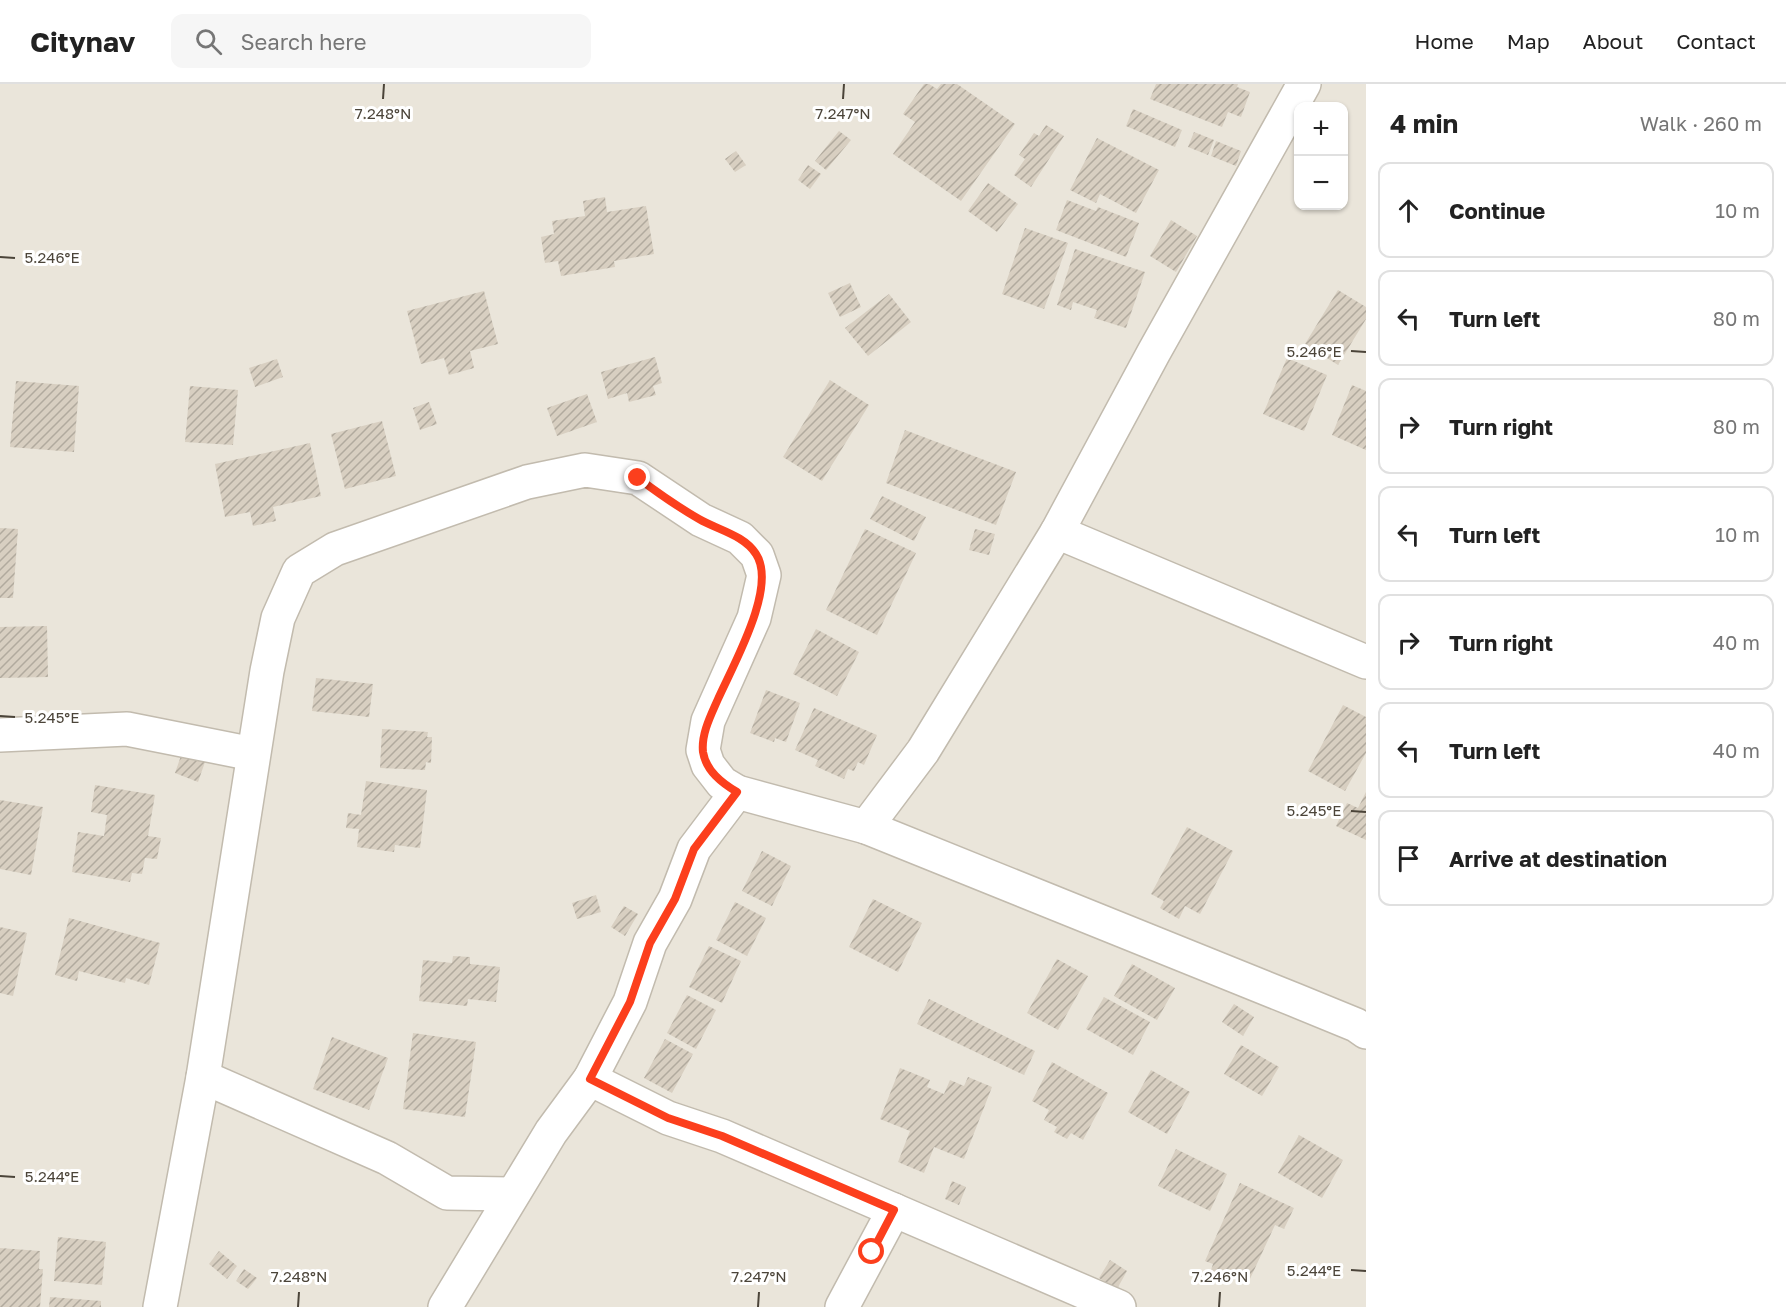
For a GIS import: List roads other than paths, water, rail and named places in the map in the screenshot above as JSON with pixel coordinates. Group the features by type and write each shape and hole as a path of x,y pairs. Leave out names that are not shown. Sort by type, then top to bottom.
{"street":[{"path":"866,827 923,751 1057,532 1154,352 1304,84"},
{"path":"160,1307 203,1077 253,754 278,618 300,571 335,549 527,482 585,470 638,478 701,520 740,538 757,555 764,575 754,618 708,721 703,750 708,765 722,783 737,792 866,827 1363,1021"},
{"path":"1057,532 1366,662"},
{"path":"0,735 127,729 253,754"},
{"path":"445,1307 551,1132 590,1079 630,1002 650,943 675,899 694,849 737,792"},
{"path":"203,1077 387,1158 447,1192 512,1194"},
{"path":"590,1079 668,1118 722,1136 1119,1307"},
{"path":"842,1307 894,1210"}]}
